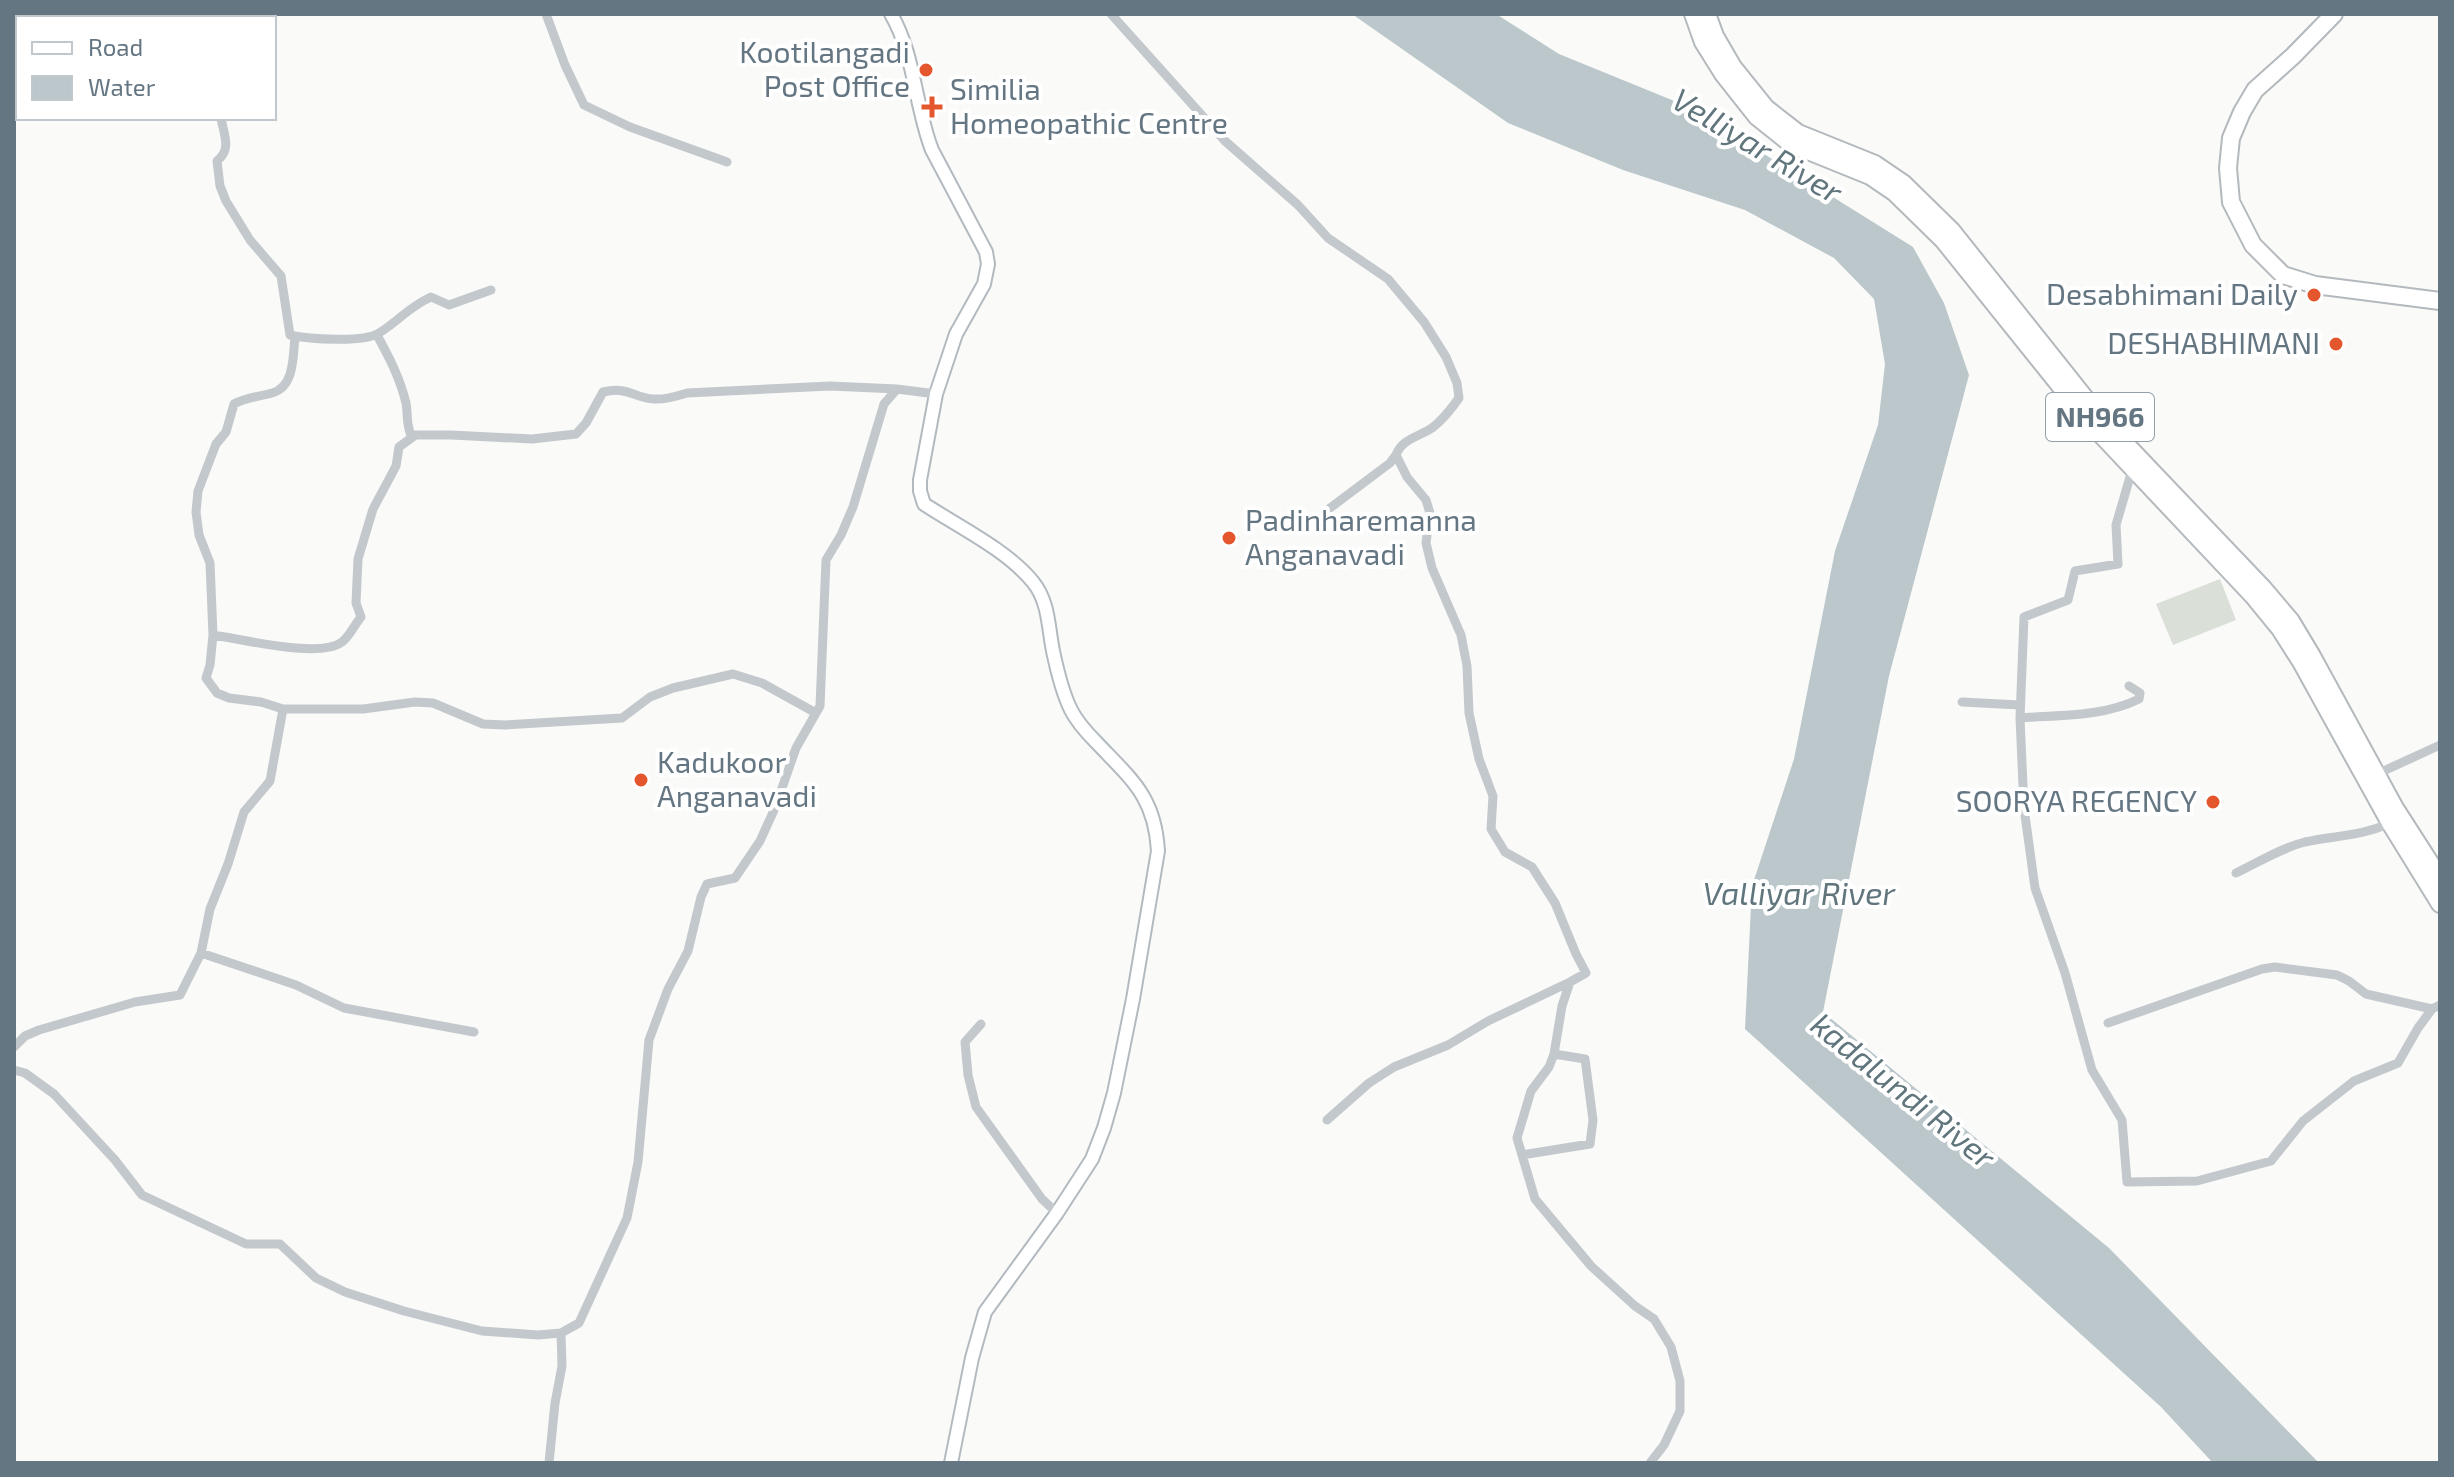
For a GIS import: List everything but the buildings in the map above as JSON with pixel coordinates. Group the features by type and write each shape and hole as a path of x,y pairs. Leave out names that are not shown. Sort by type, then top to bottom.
{"highway":[{"name":"NH966","path":"1693,14 1703,42 1723,74 1757,117 1791,144 1870,176 1895,193 1943,240 2089,422 2253,596 2280,629 2320,694 2390,823 2440,904"},
{"name":"NH966","path":"1707,14 1715,36 1733,67 1766,108 1798,133 1875,164 1903,183 1952,231 2101,418 2291,621 2395,808 2440,878"},
{"path":"2334,14 2255,90 2242,112 2231,138 2228,168 2231,202 2253,245 2283,275 2315,285 2440,301"}],"main road":[{"path":"891,14 902,37 929,142 986,252 988,264 984,284 956,334 936,394 920,480 924,504 1020,567 1035,585 1047,606 1054,654 1071,710 1083,728 1137,786 1148,804 1156,827 1158,851 1114,1093 1092,1159 985,1312 972,1358 951,1463"}],"street":[{"path":"546,14 584,105 630,127 727,162"},
{"path":"1111,14 1225,141 1298,205 1328,238 1388,279 1424,322 1446,357 1457,383 1459,398 1449,413 1431,428 1400,445 1390,463 1330,508"},
{"path":"221,120 227,149 217,161 220,186 250,240 281,276 290,335 337,338 377,335 404,312 431,297 449,305 491,290"},
{"path":"377,335 400,381 407,408 407,427 414,436"},
{"path":"295,336 290,377 275,393 243,399 234,404 226,432 216,444 198,491 196,512 199,535 210,563 213,635 206,678 217,693 283,709 363,709 415,702 433,703 483,724 505,725 622,718 650,697 673,688 733,674 762,683 816,713"},
{"path":"213,635 304,649 325,648 342,642 361,617 356,603 358,559 373,509 396,466 399,447 414,436 532,439 576,434 586,423 603,392 619,388 653,400 687,393 814,386 897,389 936,394"},
{"path":"14,1070 25,1073 54,1094 115,1160 142,1195 246,1244 280,1244 316,1278 345,1292 482,1331 538,1335 561,1333 579,1323 627,1218 638,1162 649,1040 668,989 688,951 701,897 707,884 735,878 751,855 775,808 796,748 820,706 826,560 853,507 884,404 897,389"},
{"path":"1327,1120 1369,1083 1394,1067 1448,1045 1488,1021 1586,973 1555,903 1532,867 1505,852 1491,829 1493,796 1479,759 1469,713 1467,666 1461,635 1432,568 1426,543 1430,513 1426,500 1407,477 1396,455"},
{"path":"2132,470 2116,525 2118,564 2075,571 2068,600 2024,617 2020,705 2024,808 2035,888 2065,973 2092,1070 2122,1120 2127,1182 2197,1181 2271,1161 2303,1121 2354,1081 2398,1063 2418,1028 2436,1007"},
{"path":"2020,718 2128,705 2139,699 2140,693 2129,686"},
{"path":"1962,702 2020,705"},
{"path":"14,1047 25,1036 39,1030 135,1002 180,995 201,953 210,909 244,812 270,781 283,709"},
{"path":"2377,774 2440,745"},
{"path":"2236,873 2289,847 2370,832 2390,823"},
{"path":"201,953 296,985 344,1008 474,1032"},
{"path":"2108,1023 2275,967 2337,975 2366,994 2436,1007"},
{"path":"1570,982 1562,1006 1554,1054 1549,1067 1531,1091 1517,1138 1535,1199 1591,1266 1654,1319 1671,1347 1680,1381 1680,1411 1664,1445 1650,1463"},
{"path":"981,1024 965,1042 968,1075 976,1107 1042,1199 1057,1213"},
{"path":"1522,1155 1590,1144 1593,1120 1585,1059 1554,1054"},
{"path":"549,1463 562,1366 561,1333"}],"shaded area":[{"path":"2220,579 2236,620 2173,645 2156,604"}],"water":[{"name":"Valliyar River","path":"1352,14 1496,14 1559,54 1689,107 1913,247 1944,303 1969,375 1889,676 1823,1012 2109,1248 2319,1463 2213,1463 2161,1407 1745,1029 1752,886 1794,759 1835,551 1878,425 1885,364 1874,299 1834,258 1745,210 1623,170 1508,123"}],"place":[{"name":"Kootilangadi Post Office","path":"926,70"},
{"name":"Similia Homeopathic Centre","path":"932,107"},
{"name":"Desabhimani Daily","path":"2314,295"},
{"name":"DESHABHIMANI","path":"2336,344"},
{"name":"Padinharemanna Anganavadi","path":"1229,538"},
{"name":"Kadukoor Anganavadi","path":"641,780"},
{"name":"SOORYA REGENCY","path":"2213,802"}],"water label":[{"name":"Velliyar River","path":"1757,146"},
{"name":"kadalundi River","path":"1903,1091"}]}
